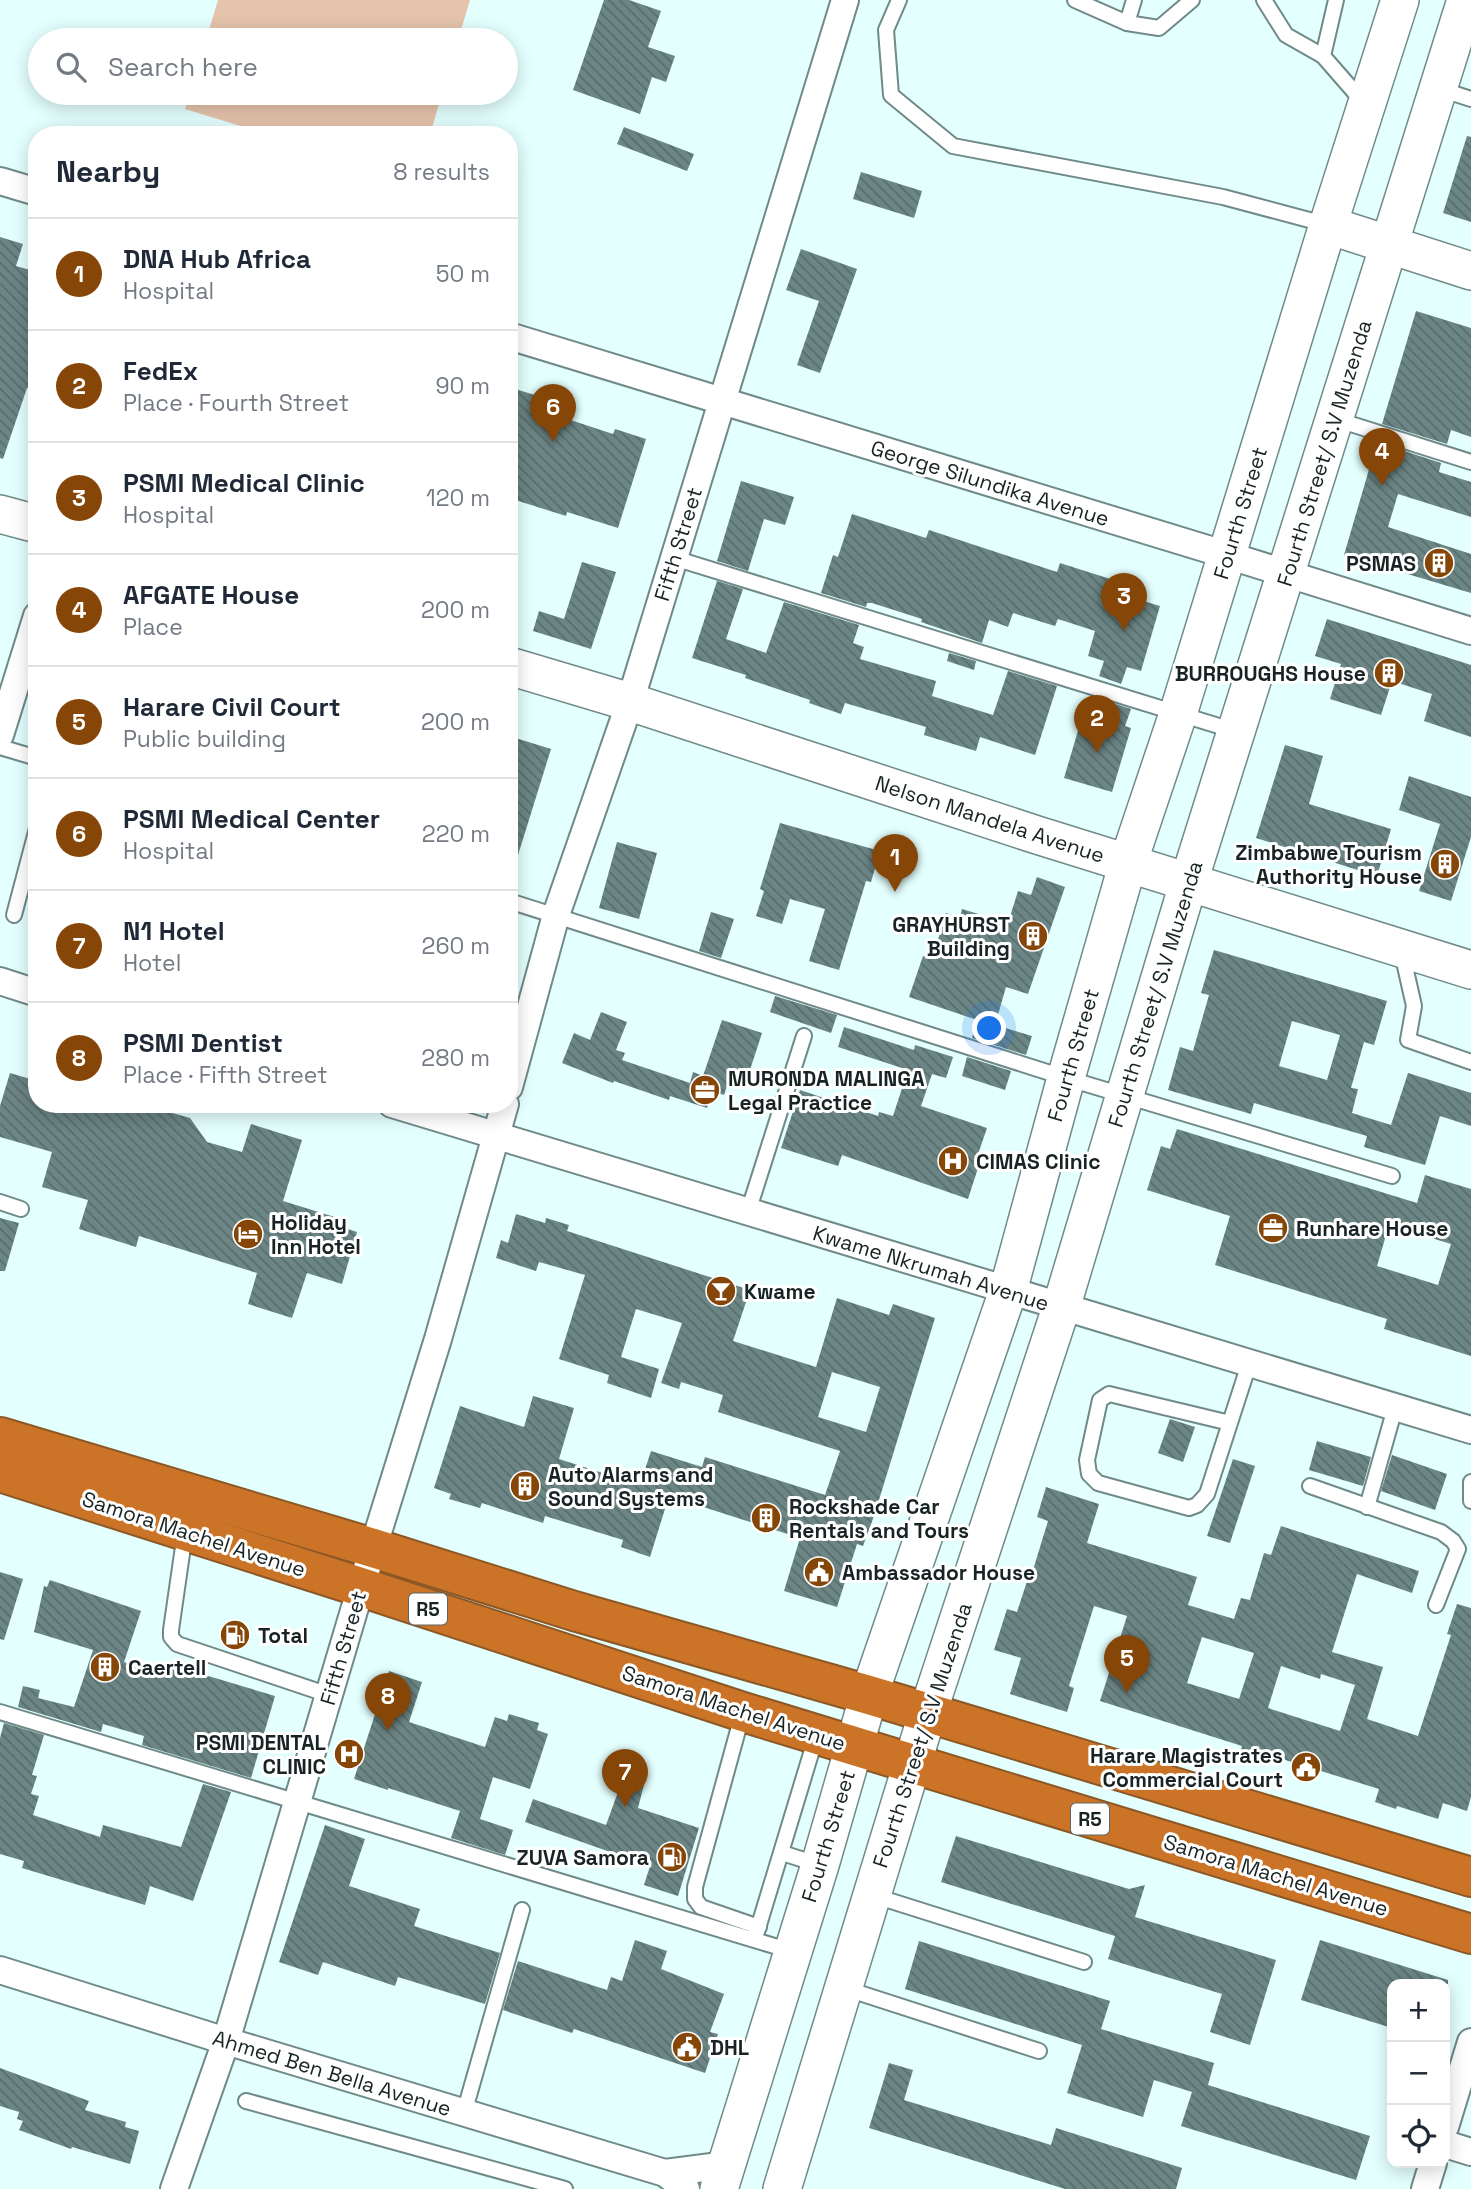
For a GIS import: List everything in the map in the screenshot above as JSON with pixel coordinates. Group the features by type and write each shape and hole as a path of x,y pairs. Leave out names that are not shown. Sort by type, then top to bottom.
{"highway":[{"name":"Samora Machel Avenue","path":"0,1437 574,1611 928,1712 1471,1877"},
{"name":"Samora Machel Avenue","path":"0,1472 743,1712 1471,1934"}],"main road":[{"name":"Fourth Street","path":"723,2177 870,1695 1008,1291 1128,863 1178,714 1400,0"},
{"name":"Fourth Street/ S.V Muzenda","path":"790,2187 843,1988 928,1712 1061,1308 1189,881 1389,244 1455,94 1466,0"},
{"path":"1328,225 1471,271"},
{"path":"0,514 28,522"},
{"name":"Nelson Mandela Avenue","path":"518,669 1471,970"},
{"name":"Ahmed Ben Bella Avenue","path":"723,2177 790,2187"}],"street":[{"name":"Fifth Street","path":"518,1054 556,915 630,702 845,0"},
{"path":"0,181 28,189"},
{"name":"George Silundika Avenue","path":"518,339 1471,631"},
{"path":"0,735 28,645"},
{"path":"0,981 28,990"},
{"name":"Kwame Nkrumah Avenue","path":"420,1113 1471,1430"},
{"name":"Fifth Street","path":"174,2189 226,2041 438,1339 503,1113"},
{"name":"Ahmed Ben Bella Avenue","path":"0,1970 665,2173 723,2177"},
{"path":"1450,2111 1471,2042"},
{"path":"1450,2146 1471,2152"},
{"path":"1425,2189 1431,2168"},
{"name":"Ahmed Ben Bella Avenue","path":"665,2173 687,2189"}],"lane":[{"path":"898,0 886,30 891,95 953,146 1223,197 1328,225"},
{"path":"1076,0 1092,3 1127,23 1159,28 1192,0"},
{"path":"1127,23 1134,0"},
{"path":"1264,0 1286,35 1323,55 1367,107"},
{"path":"1326,0 1330,25"},
{"path":"1323,55 1336,0"},
{"path":"1335,419 1471,462"},
{"path":"674,558 1236,732"},
{"path":"0,747 28,755"},
{"path":"14,915 28,862"},
{"path":"518,904 1066,1079 1392,1176"},
{"path":"1401,948 1413,1006 1408,1040 1471,1062"},
{"path":"748,1213 804,1036"},
{"path":"0,1202 22,1209"},
{"path":"1230,1423 1109,1394 1100,1400 1087,1460 1089,1474 1098,1483 1189,1508 1197,1505 1207,1494 1230,1423 1249,1364"},
{"path":"1367,1507 1395,1408"},
{"path":"1471,1482 1471,1501"},
{"path":"1310,1486 1441,1532 1453,1541 1458,1549 1436,1605"},
{"path":"186,1531 171,1630 171,1637 177,1644 329,1695"},
{"path":"0,1712 298,1803 757,1933"},
{"path":"743,1712 695,1887 695,1899 701,1908 792,1951"},
{"path":"757,1933 817,1735"},
{"path":"782,1853 820,1865"},
{"path":"872,1894 1084,1962"},
{"path":"464,2113 522,1910"},
{"path":"843,1988 1039,2051"},
{"path":"246,2101 565,2189"}],"shaded area":[{"path":"218,0 470,0 462,28 210,28"},
{"path":"186,105 439,105 433,126 241,126 185,109"}],"building":[{"path":"604,0 629,0 661,11 648,47 675,56 666,82 652,77 640,114 573,90"},
{"path":"624,127 694,154 687,171 617,144"},
{"path":"1467,136 1471,137 1471,222 1443,213"},
{"path":"861,172 922,191 914,218 853,199"},
{"path":"0,237 23,244 16,266 28,269 28,388 3,459 0,458"},
{"path":"801,249 857,269 820,373 797,365 819,301 786,290"},
{"path":"1416,311 1471,328 1471,437 1451,430 1447,444 1382,424"},
{"path":"518,390 544,398 540,410 613,434 615,429 646,439 618,528 567,512 566,516 518,501"},
{"path":"1377,442 1441,463 1439,472 1471,482 1471,517 1398,494 1388,527 1471,554 1471,593 1344,555"},
{"path":"741,481 794,497 785,525 764,519 748,571 717,561"},
{"path":"852,514 926,538 929,530 1057,572 1060,563 1123,583 1120,594 1160,606 1141,671 1127,667 1121,684 1099,676 1104,661 1088,656 1095,631 1058,619 1055,626 1013,613 1008,627 989,620 982,643 872,603 867,603 866,607 821,593 833,555 838,557"},
{"path":"582,562 616,572 591,649 533,631 539,611 564,619"},
{"path":"717,581 743,589 726,639 766,653 784,602 859,625 853,643 864,647 860,659 936,681 932,696 993,715 1008,671 1057,686 1035,755 980,737 976,751 924,735 926,727 845,703 841,714 809,703 810,700 745,678 746,675 692,658"},
{"name":"BURROUGHS House","path":"1327,619 1471,665 1471,737 1424,721 1432,694 1392,681 1381,715 1330,699 1341,664 1315,656"},
{"path":"949,653 976,661 974,670 947,661"},
{"path":"1106,701 1131,709 1125,726 1131,728 1112,792 1064,778 1083,714 1100,719"},
{"path":"518,739 551,749 518,855"},
{"path":"1285,745 1323,756 1309,804 1391,829 1377,876 1256,838"},
{"name":"Zimbabwe Tourism Authority House","path":"1409,776 1471,797 1471,837 1451,901 1419,891 1440,824 1399,810"},
{"path":"780,823 880,851 871,882 866,881 839,970 809,961 825,909 790,899 782,924 756,916 764,891 760,889"},
{"path":"617,842 657,853 639,919 599,908"},
{"path":"1037,877 1065,887 1028,994 1006,987 995,1025 1032,1036 1026,1055 972,1038 977,1020 909,997 923,956 932,959 946,913 960,918 962,909 1008,923 1018,891 1031,895"},
{"path":"711,912 734,919 721,958 699,951"},
{"path":"1214,950 1387,1001 1374,1045 1364,1042 1351,1088 1358,1089 1352,1113 1391,1125 1408,1073 1471,1093 1471,1126 1440,1116 1425,1165 1364,1147 1367,1136 1254,1103 1251,1114 1168,1090 1180,1047 1193,1051 1209,995 1201,993","holes":["1292,1021 1340,1035 1327,1080 1279,1066"]},
{"path":"775,996 837,1015 831,1033 770,1012"},
{"path":"601,1012 627,1022 616,1050 625,1053 622,1060 690,1083 693,1072 703,1076 722,1020 762,1033 748,1076 732,1071 724,1095 712,1091 707,1108 670,1096 669,1100 614,1081 613,1083 562,1063 574,1033 590,1040"},
{"path":"844,1027 914,1050 915,1045 953,1057 946,1078 932,1074 921,1106 987,1128 974,1166 978,1168 968,1199 842,1155 838,1166 781,1148 800,1090 878,1116 879,1112 893,1116 908,1070 838,1047"},
{"path":"967,1057 1011,1071 1005,1090 962,1076"},
{"path":"10,1073 28,1078 28,1113 172,1113 190,1118 207,1142 242,1152 251,1124 302,1140 283,1201 338,1218 336,1225 357,1232 342,1284 307,1273 292,1318 248,1304 257,1273 139,1236 136,1247 79,1229 88,1200 42,1187 52,1152 0,1137 0,1106"},
{"path":"1177,1129 1417,1203 1425,1175 1471,1189 1471,1356 1384,1329 1387,1319 1215,1265 1230,1216 1147,1190 1161,1146 1170,1149","holes":["1389,1225 1451,1244 1438,1285 1377,1266"]},
{"path":"516,1214 545,1223 546,1218 569,1225 567,1231 750,1290 733,1341 816,1367 837,1298 889,1315 893,1304 935,1318 874,1516 863,1546 857,1544 837,1607 784,1591 800,1538 669,1496 650,1557 621,1547 623,1540 545,1516 543,1523 482,1503 480,1508 449,1499 451,1494 434,1488 460,1406 524,1427 533,1396 574,1408 559,1459 640,1485 651,1451 702,1467 705,1457 825,1495 840,1451 718,1412 723,1395 681,1382 679,1389 661,1383 682,1323 636,1309 621,1357 659,1369 651,1398 607,1383 609,1375 559,1359 585,1275 539,1262 536,1271 496,1258 501,1240 508,1243","holes":["832,1372 880,1387 866,1432 818,1417"]},
{"path":"0,1218 19,1223 5,1271 0,1271"},
{"path":"1170,1419 1195,1427 1183,1462 1158,1453"},
{"path":"1317,1441 1371,1457 1363,1486 1309,1470"},
{"path":"1392,1455 1447,1474 1435,1510 1381,1491"},
{"path":"1233,1459 1255,1466 1230,1543 1207,1536"},
{"path":"1046,1487 1099,1504 1087,1543 1197,1577 1188,1605 1234,1619 1241,1598 1250,1600 1264,1553 1271,1555 1281,1526 1419,1571 1412,1593 1357,1574 1332,1652 1383,1667 1367,1719 1418,1736 1451,1635 1447,1634 1457,1604 1471,1608 1471,1797 1467,1811 1443,1803 1438,1819 1397,1806 1396,1809 1375,1802 1379,1789 1266,1754 1265,1757 1241,1750 1242,1746 1100,1701 1127,1616 1094,1606 1069,1686 1074,1688 1067,1712 1010,1694 1021,1658 994,1650 1007,1609 1017,1612 1031,1569 1033,1570 1048,1521 1037,1517","holes":["1202,1637 1254,1653 1239,1699 1187,1683","1281,1666 1320,1679 1321,1674 1355,1685 1340,1731 1268,1708"]},
{"path":"0,1572 23,1579 4,1640 0,1639"},
{"path":"50,1580 141,1611 124,1662 163,1673 165,1663 275,1696 251,1778 142,1745 144,1736 103,1724 101,1732 18,1707 23,1686 40,1690 38,1698 74,1707 93,1650 34,1632 44,1586 47,1587"},
{"path":"389,1671 422,1682 409,1722 485,1747 495,1717 507,1721 509,1714 539,1723 537,1730 548,1734 530,1789 493,1777 480,1819 513,1830 505,1855 451,1838 460,1811 354,1779"},
{"path":"4,1723 44,1735 32,1775 37,1776 31,1794 39,1796 33,1815 100,1837 103,1825 181,1847 203,1784 231,1792 193,1901 150,1886 145,1905 22,1868 24,1861 0,1854 0,1738"},
{"path":"626,1770 646,1777 638,1808 699,1828 678,1896 644,1885 650,1866 525,1822 533,1799 606,1825"},
{"path":"325,1825 365,1839 349,1886 420,1909 414,1926 500,1953 485,2004 398,1977 395,1986 323,1962 318,1975 279,1962"},
{"path":"956,1836 1129,1889 1145,1885 1135,1917 1276,1960 1250,2045 1210,2032 1222,1994 1108,1959 1115,1936 941,1882"},
{"path":"635,1940 667,1951 661,1969 724,1994 710,2032 718,2034 705,2073 574,2029 572,2033 503,2010 518,1961 607,1990 611,1977 622,1981"},
{"path":"1320,1940 1445,1979 1387,1979 1387,2026 1301,2000"},
{"path":"919,1941 1110,2001 1101,2029 1214,2063 1208,2085 1370,2136 1356,2180 1181,2126 1192,2092 1154,2080 1143,2117 1067,2093 1082,2045 905,1989"},
{"path":"889,2063 913,2070 904,2100 1051,2145 1056,2128 1182,2168 1176,2189 1065,2189 869,2128"},
{"path":"0,2068 89,2101 85,2110 126,2122 125,2127 139,2131 130,2164 72,2147 71,2149 19,2130 23,2121 17,2119 19,2112 0,2106"}],"place":[{"name":"PSMI Medical Center","path":"553,442"},
{"name":"AFGATE House","path":"1382,486"},
{"name":"PSMAS","path":"1439,563"},
{"name":"PSMI Medical Clinic","path":"1124,631"},
{"name":"BURROUGHS House","path":"1389,673"},
{"name":"FedEx","path":"1097,753"},
{"name":"Zimbabwe Tourism Authority House","path":"1445,864"},
{"name":"DNA Hub Africa","path":"895,892"},
{"name":"GRAYHURST Building","path":"1033,936"},
{"name":"MURONDA MALINGA Legal Practice","path":"705,1090"},
{"name":"CIMAS Clinic","path":"953,1161"},
{"name":"Runhare House","path":"1273,1228"},
{"name":"Holiday Inn Hotel","path":"248,1234"},
{"name":"Kwame","path":"721,1291"},
{"name":"Auto Alarms and Sound Systems","path":"525,1486"},
{"name":"Rockshade Car Rentals and Tours","path":"766,1518"},
{"name":"Ambassador House","path":"819,1572"},
{"name":"Total","path":"235,1635"},
{"name":"Caertell","path":"105,1667"},
{"name":"Harare Civil Court","path":"1127,1693"},
{"name":"PSMI Dentist","path":"388,1731"},
{"name":"PSMI DENTAL CLINIC","path":"349,1754"},
{"name":"Harare Magistrates Commercial Court","path":"1306,1767"},
{"name":"N1 Hotel","path":"625,1807"},
{"name":"ZUVA Samora","path":"672,1857"},
{"name":"DHL","path":"687,2047"}]}
